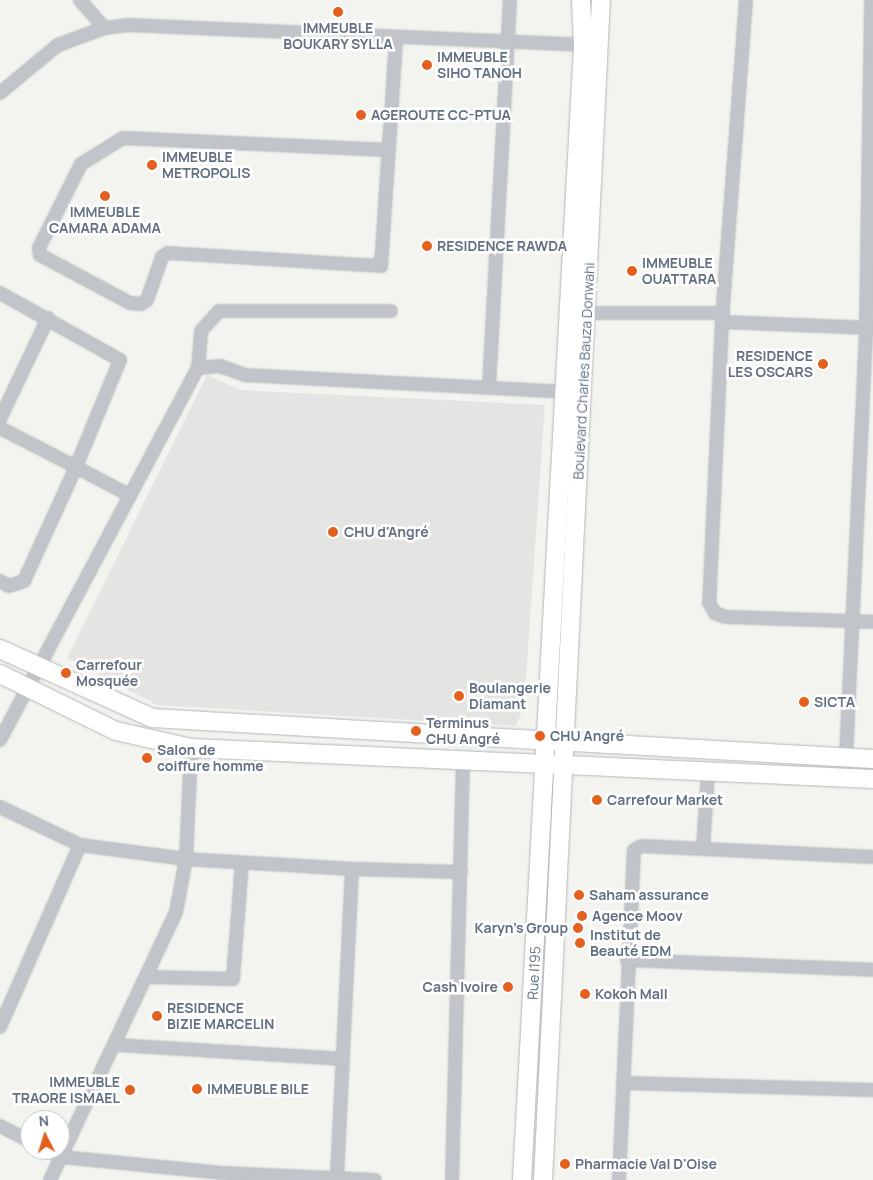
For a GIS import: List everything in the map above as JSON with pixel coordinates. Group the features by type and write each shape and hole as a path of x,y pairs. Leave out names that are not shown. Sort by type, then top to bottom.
{"main road":[{"name":"Boulevard Charles Bauza Donwahi","path":"554,742 562,392 584,45 580,0"},
{"name":"Boulevard Charles Bauza Donwahi","path":"554,742 588,313 601,0"},
{"path":"0,649 152,718 234,726 873,759"},
{"path":"0,674 116,731 191,748 463,763 873,779"},
{"path":"232,750 234,726"},
{"path":"553,767 554,742"},
{"name":"Rue I195","path":"522,1180 553,767"},
{"name":"Rue I195","path":"543,1180 553,767"}],"street":[{"path":"80,0 104,28"},
{"path":"489,387 510,41 510,0"},
{"path":"746,0 723,318 709,603 715,613 726,617 873,622"},
{"path":"846,757 869,328 871,0"},
{"path":"0,93 58,45 104,28 128,25 396,40 510,41 584,45"},
{"path":"388,150 123,138 81,164 39,248 40,256 130,303 141,304 147,300 162,256 168,253 381,266 396,40"},
{"path":"0,293 48,318 120,360 76,467 24,581 9,586 0,581"},
{"path":"0,740 128,495 198,368 201,331 219,311 391,311"},
{"path":"588,313 723,318 869,328"},
{"path":"0,419 48,318"},
{"path":"198,368 220,366 245,375 582,393"},
{"path":"0,428 128,495"},
{"path":"70,1141 117,1045 176,912 186,859 191,748"},
{"path":"452,1180 463,763"},
{"path":"703,849 708,772"},
{"path":"0,807 80,845 186,859 242,863 461,872"},
{"path":"0,1028 80,845"},
{"path":"619,1180 627,960 634,850 642,846 873,857"},
{"path":"147,978 233,979 242,863"},
{"path":"337,1179 352,869"},
{"path":"627,960 873,970"},
{"path":"117,1045 342,1059"},
{"path":"623,1083 873,1090"},
{"path":"0,1126 20,1136"},
{"path":"70,1158 221,1177 375,1180"},
{"path":"50,1180 60,1160"}],"shaded area":[{"name":"CHU d'Angré","path":"207,375 241,390 545,405 524,706 516,726 157,705 67,658"}],"place":[{"name":"IMMEUBLE BOUKARY SYLLA","path":"338,12"},
{"name":"IMMEUBLE SIHO TANOH","path":"427,65"},
{"name":"AGEROUTE CC-PTUA","path":"361,115"},
{"name":"IMMEUBLE METROPOLIS","path":"152,165"},
{"name":"IMMEUBLE CAMARA ADAMA","path":"105,196"},
{"name":"RESIDENCE RAWDA","path":"427,246"},
{"name":"IMMEUBLE OUATTARA","path":"632,271"},
{"name":"RESIDENCE LES OSCARS","path":"823,364"},
{"name":"CHU d'Angré","path":"333,532"},
{"name":"Carrefour Mosquée","path":"66,673"},
{"name":"Boulangerie Diamant","path":"459,696"},
{"name":"SICTA","path":"804,702"},
{"name":"Terminus CHU Angré","path":"416,731"},
{"name":"CHU Angré","path":"540,736"},
{"name":"Salon de coiffure homme","path":"147,758"},
{"name":"Carrefour Market","path":"597,800"},
{"name":"Saham assurance","path":"579,895"},
{"name":"Agence Moov","path":"582,916"},
{"name":"Karyn's Group","path":"578,928"},
{"name":"Institut de Beauté EDM","path":"580,943"},
{"name":"Cash Ivoire","path":"508,987"},
{"name":"Kokoh Mall","path":"585,994"},
{"name":"RESIDENCE BIZIE MARCELIN","path":"157,1016"},
{"name":"IMMEUBLE BILE","path":"197,1089"},
{"name":"IMMEUBLE TRAORE ISMAEL","path":"130,1090"},
{"name":"Pharmacie Val D'Oise","path":"565,1164"}]}
